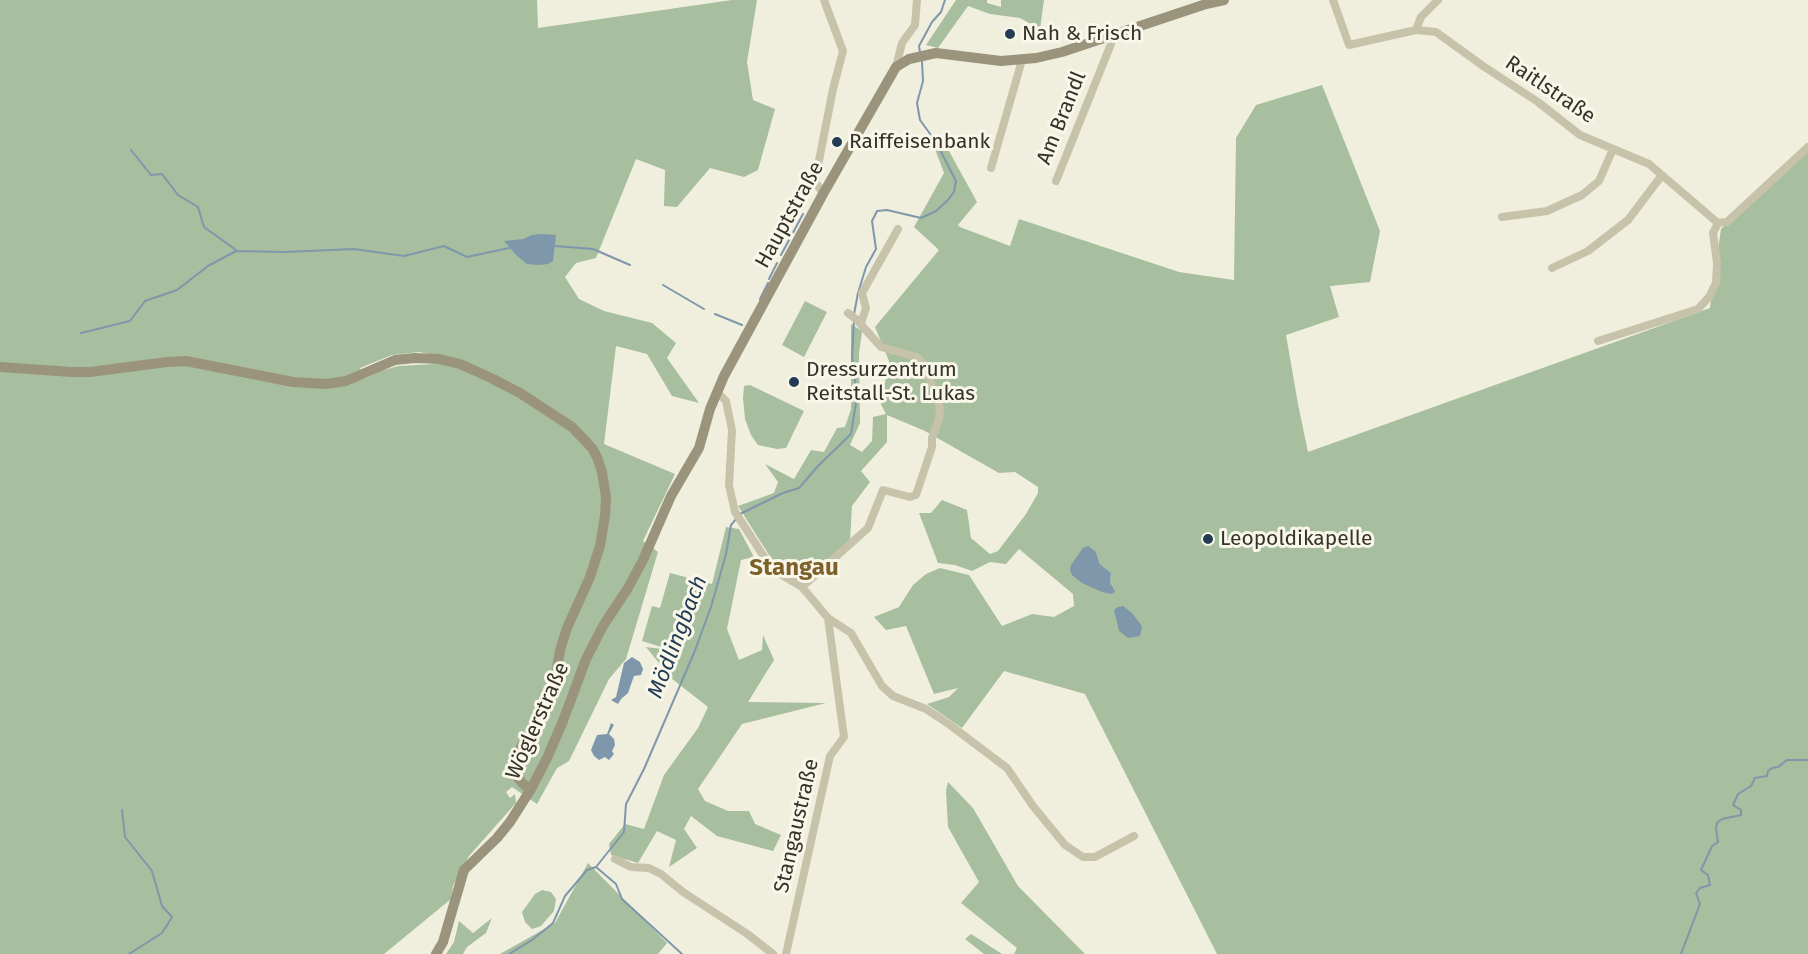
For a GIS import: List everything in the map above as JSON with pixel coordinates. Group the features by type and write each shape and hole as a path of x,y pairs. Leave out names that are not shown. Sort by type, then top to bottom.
{"main road":[{"name":"Hauptstraße","path":"670,496 699,448 717,392 823,194 896,67 909,59 936,53 1001,61 1022,60 1062,52 1224,0"},
{"path":"0,367 72,372 186,361 293,382 326,384 346,381 395,360 439,359 460,364 491,378 520,393 572,427 592,448 597,457 606,497 605,516 600,546 590,577 567,628 547,707 515,760 514,769 517,777 531,789"},
{"name":"Wöglerstraße","path":"436,954 444,942 464,870 497,838 531,789 563,721 586,659 643,560 670,496"}],"street":[{"path":"823,194 815,182 843,51 824,0"},
{"path":"896,67 902,43 915,25 917,0"},
{"name":"Raitlstraße","path":"1333,0 1349,45 1416,30 1436,32 1538,102 1580,135 1649,164 1718,223"},
{"path":"1416,30 1421,17 1438,0"},
{"name":"Am Brandl","path":"1056,181 1115,34"},
{"path":"991,168 1022,60"},
{"path":"1598,341 1698,309 1709,297 1716,283 1717,264 1713,233 1718,223 1727,222 1808,147"},
{"path":"1502,217 1547,211 1582,195 1599,181 1612,149"},
{"path":"1552,268 1588,251 1628,220 1662,175"},
{"path":"859,321 866,308 862,293 898,229"},
{"path":"802,587 868,528 883,490 910,497 916,495 939,419 940,408 925,365 917,357 881,347 859,321 848,313"},
{"path":"717,392 726,401 732,430 729,485 735,512 772,569 802,587 828,618 850,633 882,686 893,696 926,709 1007,768 1033,806 1065,846 1083,857 1095,857 1134,836"},
{"name":"Stangaustraße","path":"786,954 830,756 844,737 828,618"},
{"path":"615,859 631,867 649,868 661,874 683,892 746,933 773,954"}],"green space":[{"path":"0,0 537,0 538,28 732,0 757,0 747,62 753,100 775,109 758,170 744,177 710,168 677,207 664,206 665,170 636,159 596,258 576,263 565,277 579,299 604,311 652,323 676,343 667,358 699,403 672,396 647,354 616,346 604,444 675,474 643,541 658,552 626,659 609,679 569,761 557,768 537,804 512,787 506,792 510,798 515,794 516,803 469,856 453,886 451,899 384,954 0,954","holes":["419,352 455,359 435,364 398,366 364,379 360,368 392,355"]},
{"path":"956,0 987,0 987,3 1001,7 1001,0 1044,0 1040,29 1020,18 990,14 968,6 938,48 926,45"},
{"path":"1322,85 1380,231 1370,282 1330,286 1339,317 1286,335 1308,452 1710,308 1721,229 1808,151 1808,954 1217,954 1085,694 1004,671 962,728 927,704 949,697 958,688 934,694 906,626 886,630 874,617 899,607 913,585 926,574 940,568 969,575 1002,626 1032,614 1054,617 1074,606 1073,594 1019,549 1006,564 990,562 972,571 955,565 938,563 919,513 931,513 942,500 967,510 971,538 990,554 998,551 1026,514 1038,493 1038,487 1015,472 999,473 925,431 887,415 887,442 861,471 870,482 852,506 850,541 801,583 776,566 738,506 774,493 778,482 765,464 794,479 811,450 824,452 837,428 845,427 851,409 851,324 862,331 859,354 860,423 850,445 862,452 872,441 873,417 886,414 881,404 889,361 875,327 939,250 914,227 944,173 935,149 949,151 977,202 958,225 960,227 1010,246 1019,219 1179,272 1234,280 1236,138 1256,105","holes":["1096,552 1100,564 1111,573 1110,581 1113,586 1070,570"]},
{"path":"805,301 827,312 804,357 782,345"},
{"path":"750,385 804,411 786,448 777,449 758,445 751,435 745,419 743,398 744,386"},
{"path":"726,527 739,529 754,557 741,560 727,629 739,660 762,650 763,635 774,660 748,702 826,703 742,724 698,789 705,801 728,811 749,811 755,824 781,835 773,851 717,836 691,816 684,829 697,848 669,867 676,840 657,831 638,863 611,855 609,844 625,824 644,829 664,775 698,728 708,707 671,678 646,647 671,650 642,641 652,606 660,608 670,573 712,584"},
{"path":"948,782 973,808 1018,886 1085,954 1014,954 1017,948 961,903 979,882 948,827 946,791"},
{"path":"588,863 667,943 658,954 500,954 555,923"},
{"path":"542,890 551,892 556,899 554,911 541,926 532,929 525,922 522,912 535,894"},
{"path":"492,918 486,933 467,947 463,954 446,954 454,942 459,921 473,933"},
{"path":"971,934 1002,954 984,954 965,939"}],"water":[{"path":"541,234 556,235 553,261 548,264 527,264 504,241 523,239"},
{"path":"1088,546 1096,552 1100,564 1111,573 1110,581 1115,592 1111,594 1102,592 1082,583 1072,575 1071,565 1083,548"},
{"path":"1123,606 1142,626 1140,636 1128,638 1119,631 1114,610"},
{"path":"632,657 640,662 643,669 641,675 634,676 628,693 618,704 611,700 616,697 624,663"},
{"path":"611,723 614,725 609,734 614,739 615,745 612,751 614,754 609,760 605,757 599,760 591,750 597,735 607,734"}],"waterway":[{"name":"Mödlingbach","path":"920,52 919,46 932,22 941,12 945,0"},
{"name":"Mödlingbach","path":"854,314 866,267 876,249 872,221 877,211 887,210 921,218 936,211 954,192 956,181 936,142 920,120 917,103 923,81 922,61"},
{"path":"131,150 151,175 162,174 178,195 198,207 204,227 236,250"},
{"path":"781,255 803,214"},
{"path":"81,333 130,321 145,301 177,290 208,266 236,251 285,252 354,249 404,256 444,246 467,257 509,248"},
{"path":"555,246 593,249 630,265"},
{"path":"769,279 777,263"},
{"path":"760,299 768,283"},
{"path":"663,285 704,309"},
{"path":"715,314 742,325"},
{"name":"Mödlingbach","path":"740,514 783,493 799,488 851,434 857,396 852,358 854,320"},
{"name":"Mödlingbach","path":"509,954 532,940 553,923 565,896 587,870 596,867 624,832 626,804 644,769 694,653 711,607 726,554 731,525 736,519"},
{"path":"1681,954 1700,904 1696,893 1700,888 1710,885 1708,875 1701,870 1712,846 1718,842 1717,823 1722,819 1741,815 1741,810 1733,805 1738,794 1751,786 1755,778 1767,776 1768,771 1787,760 1808,760"},
{"path":"122,810 125,837 152,871 162,906 172,917 162,933 129,954"},
{"path":"596,867 616,884 622,899 682,954"}],"place":[{"name":"Nah & Frisch","path":"1010,34"},
{"name":"Raiffeisenbank","path":"837,142"},
{"name":"Dressurzentrum Reitstall-St. Lukas","path":"794,382"},
{"name":"Leopoldikapelle","path":"1208,539"}],"district":[{"name":"Stangau","path":"794,568"}]}
